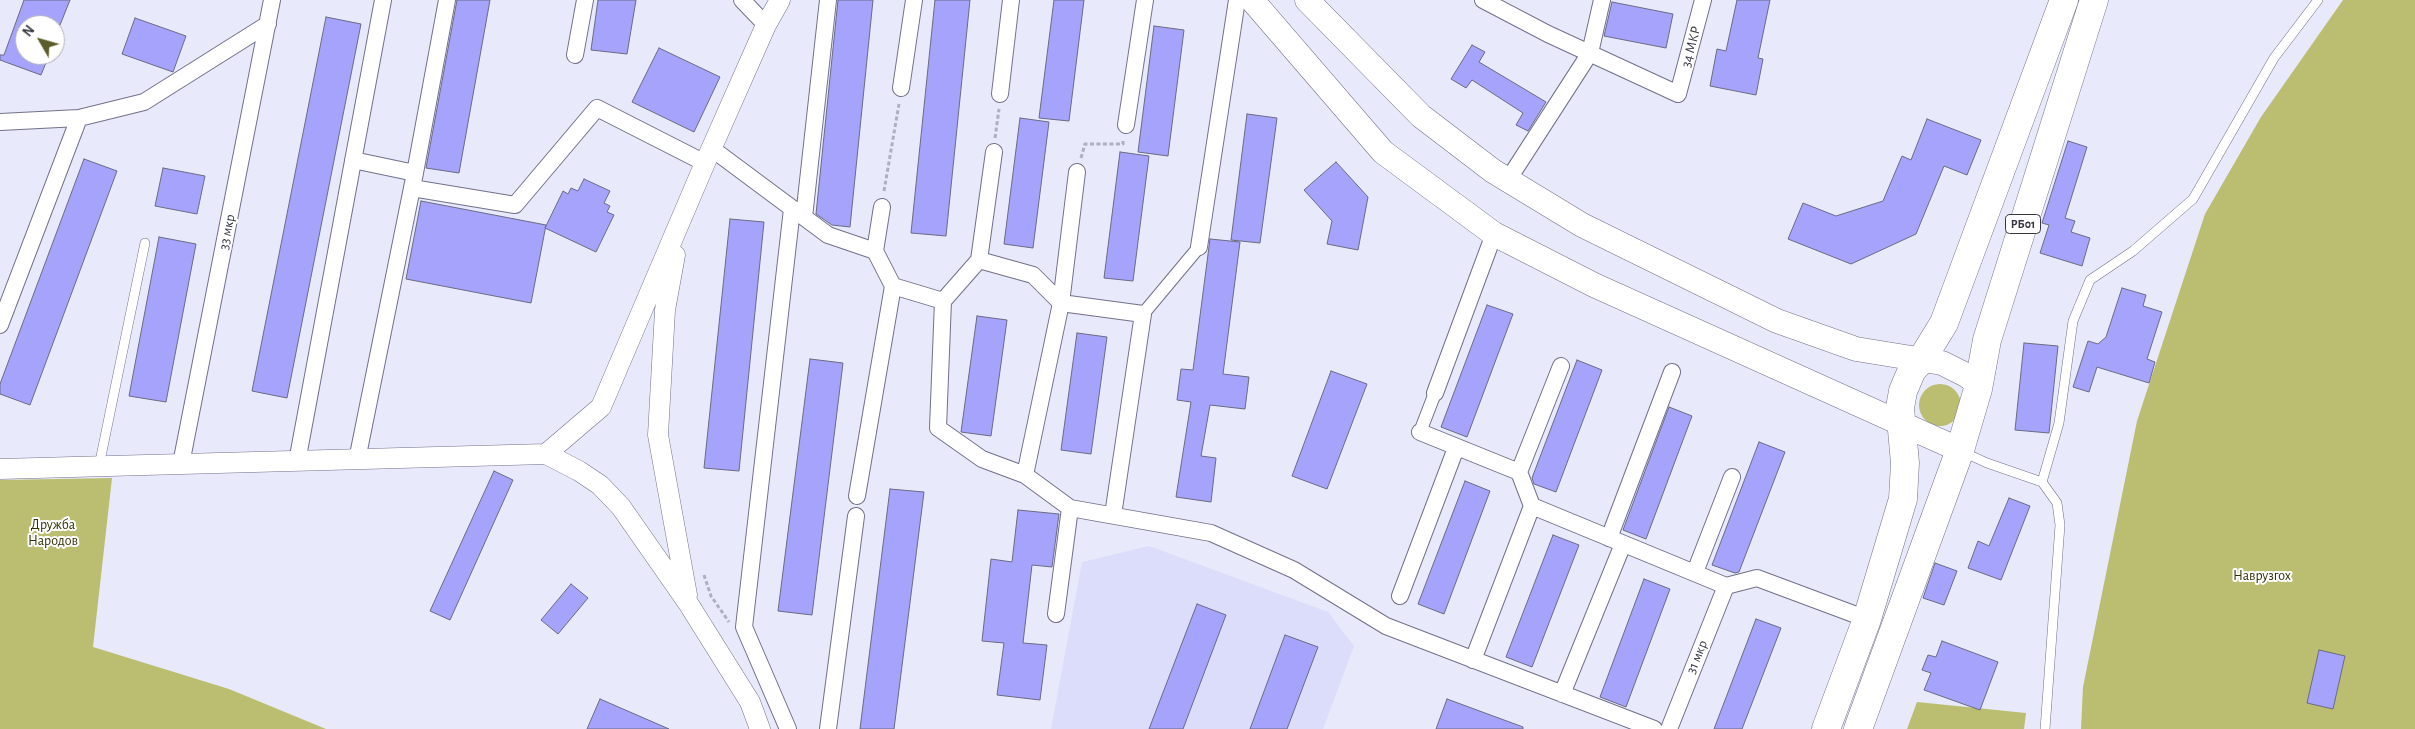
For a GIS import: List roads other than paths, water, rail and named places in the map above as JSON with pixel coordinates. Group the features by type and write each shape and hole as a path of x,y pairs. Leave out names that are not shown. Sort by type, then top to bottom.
{"highway":[{"name":"РБ01","path":"1826,729 1868,619 1903,499 1905,463 1900,408 1903,391 1912,370 1922,359 1944,323 2064,0"},
{"name":"РБ01","path":"1858,729 1960,450 1978,384 1987,340 2094,0"}],"main road":[{"path":"1252,0 1383,152 1494,234 1594,285 1960,450"},
{"path":"1307,0 1421,116 1508,180 1582,225 1777,320 1856,349 1922,359 1953,368 1978,384"}],"street":[{"name":"33 мкр","path":"181,464 272,0"},
{"path":"297,462 383,0"},
{"path":"357,460 414,180 447,0"},
{"path":"575,55 585,0"},
{"path":"742,0 766,25"},
{"path":"546,454 601,407 708,156 766,25 780,0"},
{"path":"788,729 744,627 828,0"},
{"path":"901,88 914,0"},
{"path":"1000,94 1011,0"},
{"path":"1126,125 1145,0"},
{"path":"1113,514 1143,314 1199,247 1237,0"},
{"path":"1483,0 1590,53"},
{"path":"1508,180 1590,53 1602,0"},
{"name":"34 МКР","path":"1590,53 1678,94 1703,0"},
{"path":"0,122 79,118 144,102 268,24"},
{"path":"353,160 414,180 515,205 597,108 708,156 798,213 828,235 875,251"},
{"path":"0,326 79,118"},
{"path":"994,152 979,260 943,301 938,428 982,459 1025,475 1070,508 1113,514 1211,533 1294,570 1386,626 1654,729"},
{"path":"688,603 658,435 665,310 672,263 708,156"},
{"path":"1025,475 1061,303 1077,172"},
{"path":"857,496 892,286 875,251 882,207"},
{"path":"1494,234 1420,432 1519,472"},
{"path":"979,260 1033,275 1061,303 1143,314"},
{"path":"892,286 943,301"},
{"path":"1473,660 1532,506 1519,472 1561,366"},
{"path":"1562,694 1616,541 1672,372"},
{"path":"1400,596 1456,448"},
{"path":"0,469 546,454 579,470 600,485 621,507 688,603 750,702 762,728"},
{"path":"1695,572 1732,477"},
{"path":"1532,506 1726,586 1757,578 1868,619"},
{"path":"1056,614 1070,508"},
{"path":"828,729 856,516"},
{"name":"31 мкр","path":"1669,729 1726,586"}],"lane":[{"path":"2042,482 2059,423 2073,321 2090,280 2133,251 2193,199 2274,58 2318,0"},
{"path":"99,466 145,244"},
{"path":"1960,450 1987,463 2042,482 2056,503 2060,525 2045,729"}],"park label":[{"name":"Дружба Народов","path":"53,534"},
{"name":"Наврузгох","path":"2262,576"}]}
